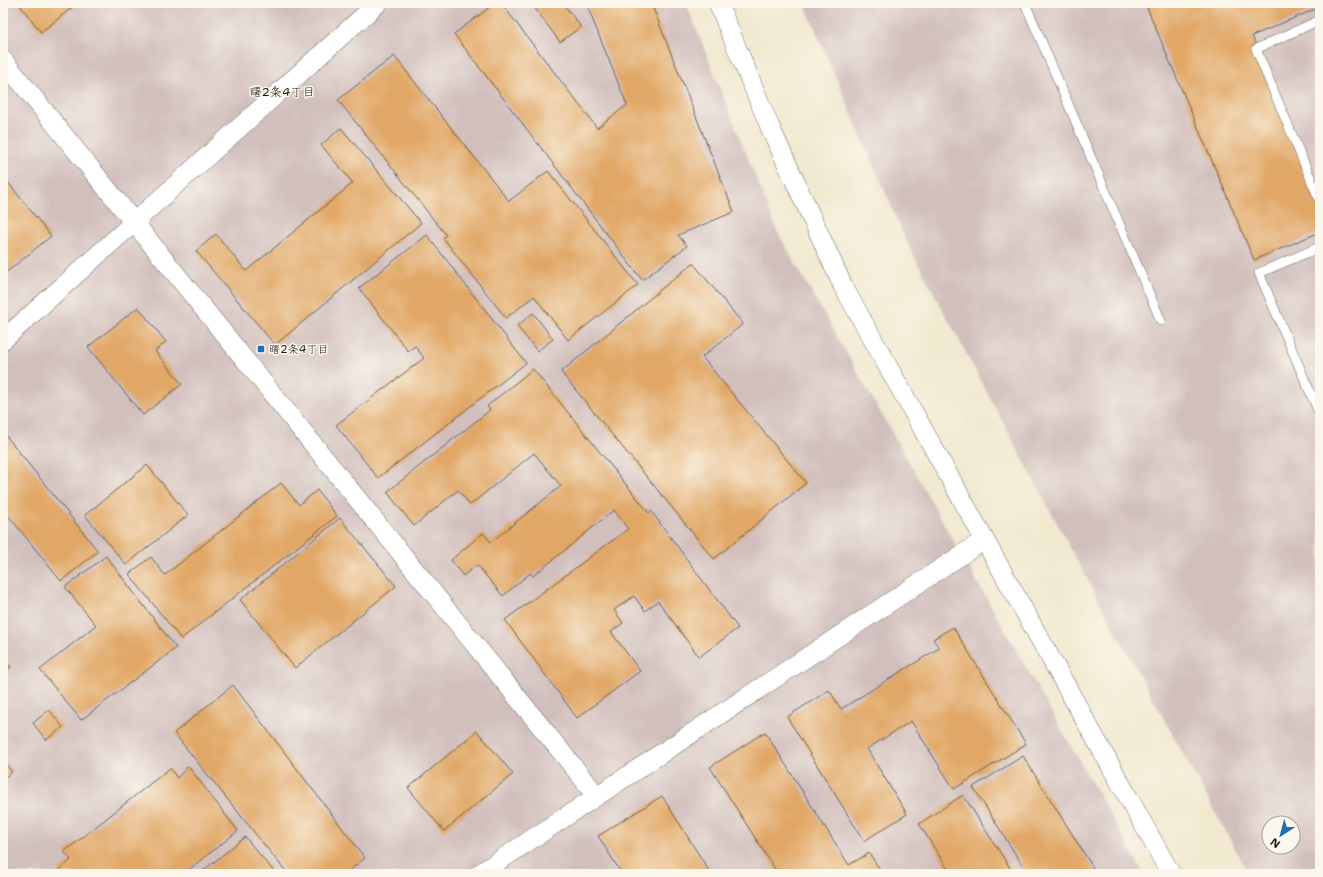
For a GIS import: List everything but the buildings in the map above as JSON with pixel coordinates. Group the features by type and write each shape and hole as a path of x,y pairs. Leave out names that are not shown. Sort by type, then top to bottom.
{"street":[{"path":"3,340 135,223 378,3"},
{"path":"718,3 770,127 842,286 1171,874"},
{"path":"3,60 597,796"},
{"path":"479,874 984,540"}],"lane":[{"path":"1025,3 1162,321"},
{"path":"1320,20 1256,49 1320,201"},
{"path":"1320,247 1259,273 1320,415"}],"shaded area":[{"path":"3,3 686,3 778,233 1144,874 7,874 3,871"},
{"path":"804,3 1320,3 1320,874 1249,874 1075,557 906,241"}],"place":[{"name":"曙2条4丁目","path":"261,349"}],"district":[{"name":"曙2条4丁目","path":"282,92"}]}
